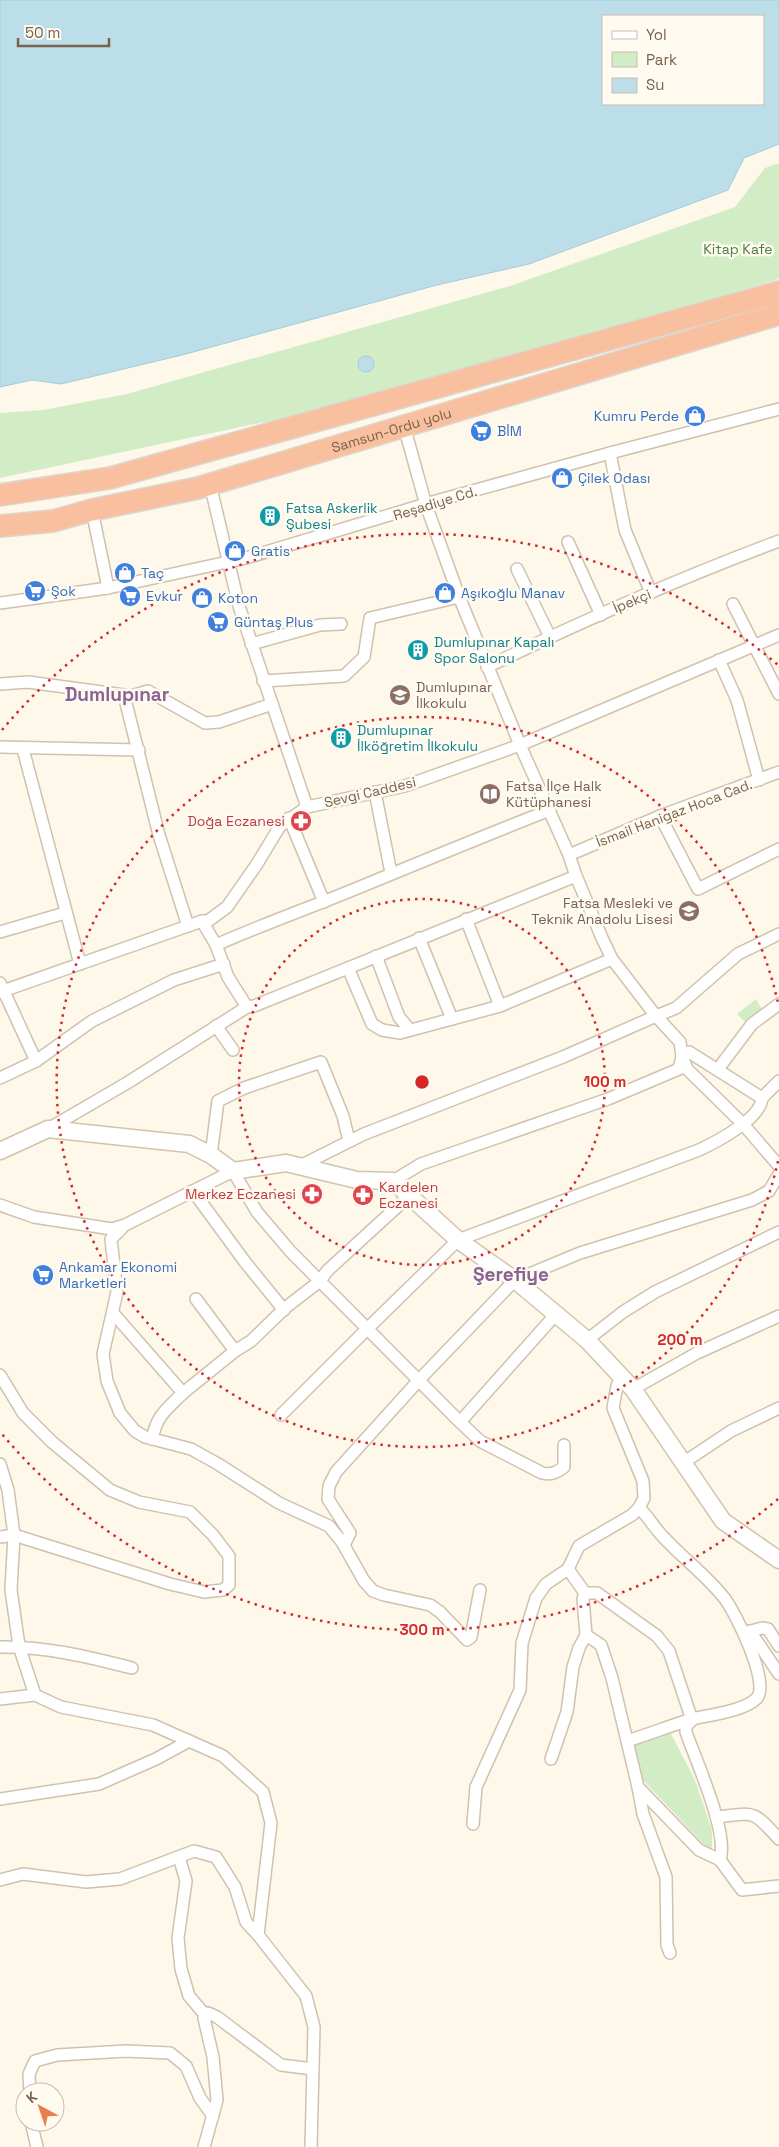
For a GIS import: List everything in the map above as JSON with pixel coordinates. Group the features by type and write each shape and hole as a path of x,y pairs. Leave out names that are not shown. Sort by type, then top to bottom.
{"highway":[{"name":"Samsun-Ordu yolu","path":"0,495 110,478 779,292"},
{"name":"Samsun-Ordu yolu","path":"0,526 53,521 92,510 210,484 779,314"}],"street":[{"name":"Reşadiye Cd.","path":"0,603 108,588 228,562 610,453 779,409"},
{"path":"404,426 426,506 459,597 520,745 570,855 576,876 612,959 656,1016 680,1042 682,1056 687,1069 743,1124 779,1166"},
{"path":"610,453 625,530 651,593"},
{"path":"210,484 228,562 251,644 306,807"},
{"path":"92,510 108,588"},
{"name":"İpekçi","path":"487,667 651,593 779,541"},
{"path":"568,542 601,615"},
{"path":"517,569 550,637"},
{"path":"263,681 344,676 364,657 370,618 459,597"},
{"path":"733,604 779,694"},
{"path":"251,644 320,625 341,624"},
{"name":"Sevgi Caddesi","path":"1,988 80,964 208,920 227,907 257,864 280,826 306,807 405,786 520,745 779,635"},
{"path":"719,660 737,700 759,780"},
{"path":"0,684 28,682 124,695 159,835 188,926"},
{"path":"125,698 148,691 205,723 219,722 272,704"},
{"path":"0,747 139,750"},
{"path":"24,749 65,913 80,964"},
{"name":"İsmail Hanigaz Hoca Cad.","path":"570,855 660,816 779,772"},
{"path":"375,792 392,873"},
{"path":"216,945 273,920 324,902 550,810"},
{"path":"660,816 698,889 779,849"},
{"path":"289,818 324,902"},
{"path":"0,1152 48,1129 127,1084 247,1007 254,1006 576,876"},
{"path":"0,932 65,913"},
{"path":"466,919 500,1006"},
{"path":"202,921 216,945 228,977 247,1007"},
{"path":"300,1166 349,1141 562,1057 676,1008 738,954 779,934"},
{"path":"419,938 452,1019"},
{"path":"376,956 399,1017 410,1030"},
{"path":"348,968 372,1024 382,1030 400,1033 500,1006 612,959"},
{"path":"0,1078 36,1061 92,1021 174,980 224,964"},
{"path":"1,988 36,1061"},
{"path":"718,1069 752,1024 779,1004"},
{"path":"216,1026 232,1050"},
{"path":"0,1205 34,1217 112,1229 125,1225 233,1171 286,1163 357,1180 394,1181 422,1164 608,1099 679,1069 682,1056 689,1052 762,1098"},
{"path":"211,1154 218,1100 244,1088 321,1062 343,1116 349,1141"},
{"path":"281,1415 458,1240 699,1150 724,1138 743,1124 762,1103 762,1098 779,1081"},
{"path":"48,1129 189,1144 211,1154 233,1171 257,1212 291,1252 480,1440 542,1473 550,1475 564,1467 564,1445"},
{"path":"344,1545 350,1533 328,1499 329,1486 336,1472 418,1380 515,1280 580,1253 752,1200 769,1191 779,1174"},
{"path":"394,1181 458,1240 515,1280 587,1340 627,1383 723,1521 779,1560"},
{"path":"193,1191 245,1262 284,1310"},
{"path":"152,1439 155,1424 160,1415 183,1393 235,1351 251,1341 284,1310 320,1281 327,1271 410,1195"},
{"path":"125,1225 111,1239 117,1292 103,1354 107,1381 120,1413 135,1431 145,1437 191,1449 279,1503 329,1526 344,1545 364,1581 374,1591 430,1605 440,1612 467,1640 471,1637 480,1590"},
{"path":"587,1340 622,1312 655,1292 779,1232"},
{"path":"196,1300 235,1351"},
{"path":"113,1313 183,1393"},
{"path":"460,1422 556,1314"},
{"path":"473,1824 476,1788 520,1690 522,1643 536,1598 546,1584 568,1569 579,1546 632,1515 644,1498 643,1481 614,1408 617,1386 697,1354 779,1316"},
{"path":"0,1375 23,1413 59,1448 110,1490 139,1502 190,1512 213,1535 229,1556 230,1584 223,1590 204,1592 170,1584 14,1535 0,1537"},
{"path":"683,1463 731,1431 779,1408"},
{"path":"0,1464 8,1490 14,1535 6,1591 19,1646 35,1695"},
{"path":"638,1508 649,1516 657,1531 687,1558 726,1599 747,1632 779,1674"},
{"path":"568,1569 585,1593 597,1594 657,1636 668,1651 692,1720"},
{"path":"551,1760 568,1712 573,1667 578,1648 586,1635 583,1599 585,1593"},
{"path":"747,1632 762,1628 768,1629 779,1646"},
{"path":"627,1741 747,1705 757,1697 761,1688 747,1632"},
{"path":"586,1635 600,1644 612,1678 643,1814 666,1877 667,1945 670,1953"},
{"path":"0,1647 19,1646 87,1657 132,1668"},
{"path":"0,1699 35,1695 61,1707 153,1725 223,1756 263,1792 271,1823 258,1935"},
{"path":"692,1720 686,1726 686,1732 717,1817 722,1853 720,1860"},
{"path":"0,1799 99,1784 156,1759 189,1741"},
{"path":"638,1787 699,1850 720,1860 742,1890 779,1886"},
{"path":"717,1817 751,1813 761,1819 779,1838"},
{"path":"0,1880 23,1874 86,1882 120,1879 194,1851 216,1857 235,1887 246,1922 306,1996 314,2027 311,2147"},
{"path":"178,1857 186,1880 178,1938 181,1969 189,1996 206,2016"},
{"path":"206,2016 208,2013 217,2018 281,2065 313,2069"},
{"path":"204,2147 217,2100 213,2057 204,2018 206,2016"},
{"path":"29,2082 29,2074 34,2061 57,2055 126,2051 170,2053 186,2066 200,2098 213,2116"},
{"path":"33,2132 37,2147"}],"green space":[{"name":"Kitap Kafe","path":"779,163 779,279 629,324 449,372 326,409 0,478 0,413 43,410 127,394 510,286 735,207 765,168"},
{"path":"756,999 763,1011 747,1024 737,1014"},
{"path":"670,1732 695,1780 712,1830 712,1853 641,1778 634,1744"}],"water":[{"path":"0,0 779,0 779,144 744,158 728,190 529,264 437,285 186,354 61,384 32,380 0,387"},
{"path":"366,356 372,358 374,364 372,370 366,372 360,370 358,364 360,358"}],"place":[{"name":"Kumru Perde","path":"695,416"},
{"name":"BİM","path":"481,431"},
{"name":"Çilek Odası","path":"562,478"},
{"name":"Fatsa Askerlik Şubesi","path":"270,516"},
{"name":"Gratis","path":"235,551"},
{"name":"Taç","path":"125,573"},
{"name":"Şok","path":"35,591"},
{"name":"Aşıkoğlu Manav","path":"445,593"},
{"name":"Evkur","path":"130,596"},
{"name":"Koton","path":"202,598"},
{"name":"Güntaş Plus","path":"218,622"},
{"name":"Dumlupınar Kapalı Spor Salonu","path":"418,650"},
{"name":"Dumlupınar İlkokulu","path":"400,695"},
{"name":"Dumlupınar İlköğretim İlkokulu","path":"341,738"},
{"name":"Fatsa İlçe Halk Kütüphanesi","path":"490,794"},
{"name":"Doğa Eczanesi","path":"301,821"},
{"name":"Fatsa Mesleki ve Teknik Anadolu Lisesi","path":"689,911"},
{"name":"Merkez Eczanesi","path":"312,1194"},
{"name":"Kardelen Eczanesi","path":"363,1195"},
{"name":"Ankamar Ekonomi Marketleri","path":"43,1275"}],"district":[{"name":"Dumlupınar","path":"117,694"},
{"name":"Şerefiye","path":"511,1274"}]}
